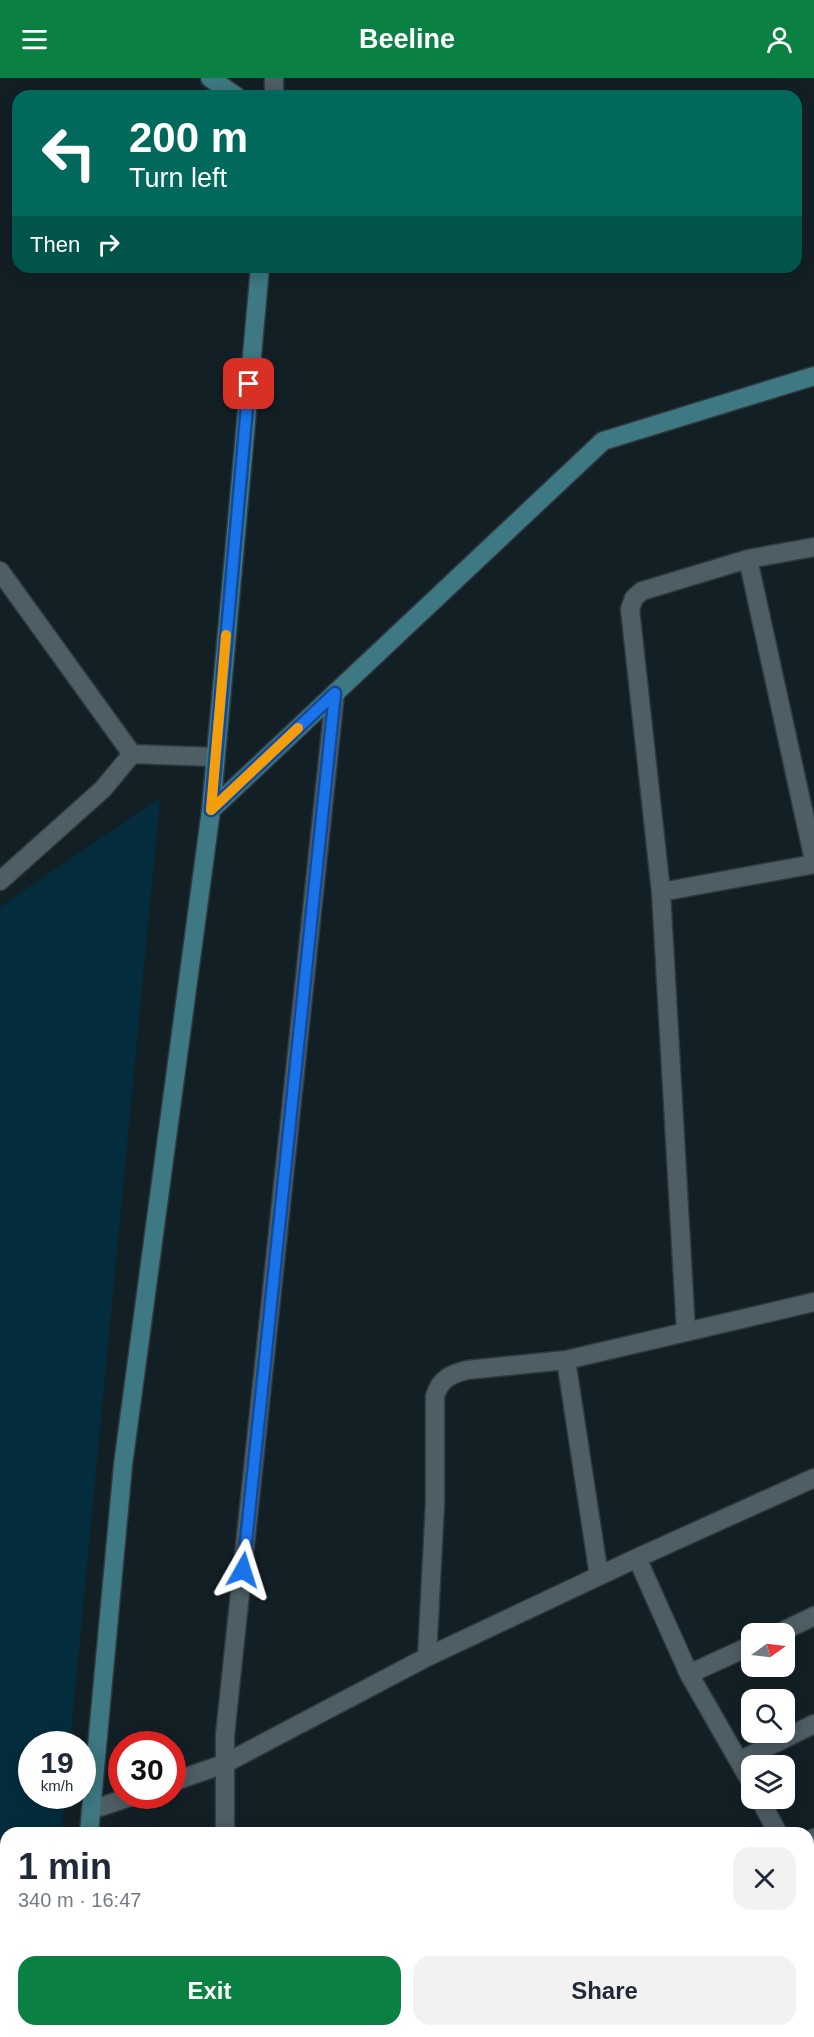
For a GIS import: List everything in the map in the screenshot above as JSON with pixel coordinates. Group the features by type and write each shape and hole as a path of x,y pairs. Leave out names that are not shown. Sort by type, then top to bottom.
{"street":[{"path":"210,78 227,90"},
{"path":"90,1827 123,1465 211,810 259,273"},
{"path":"211,810 603,441 814,376"},
{"path":"686,1332 661,892 631,621 631,603 637,593 642,591 748,559 814,547"},
{"path":"661,892 814,862 748,559"},
{"path":"0,571 132,754"},
{"path":"225,1827 224,1764 227,1712 335,693"},
{"path":"132,754 214,757"},
{"path":"0,881 103,789 132,754"},
{"path":"427,1657 435,1503 435,1396 443,1380 454,1373 467,1370 566,1360 814,1302"},
{"path":"566,1360 599,1576"},
{"path":"186,1777 224,1764 427,1657 814,1478"},
{"path":"637,1558 689,1674 741,1765"},
{"path":"795,1625 814,1616"},
{"path":"689,1674 741,1650"},
{"path":"739,1761 814,1724"},
{"path":"92,1810 108,1805"},
{"path":"765,1809 775,1827"}],"shaded area":[{"path":"160,798 71,1731 18,1731 18,1809 64,1809 62,1827 0,1827 0,907"}],"slow traffic":[{"path":"226,635 211,810 298,728"}],"route":[{"path":"243,1570 335,693 211,810 249,384"}]}
